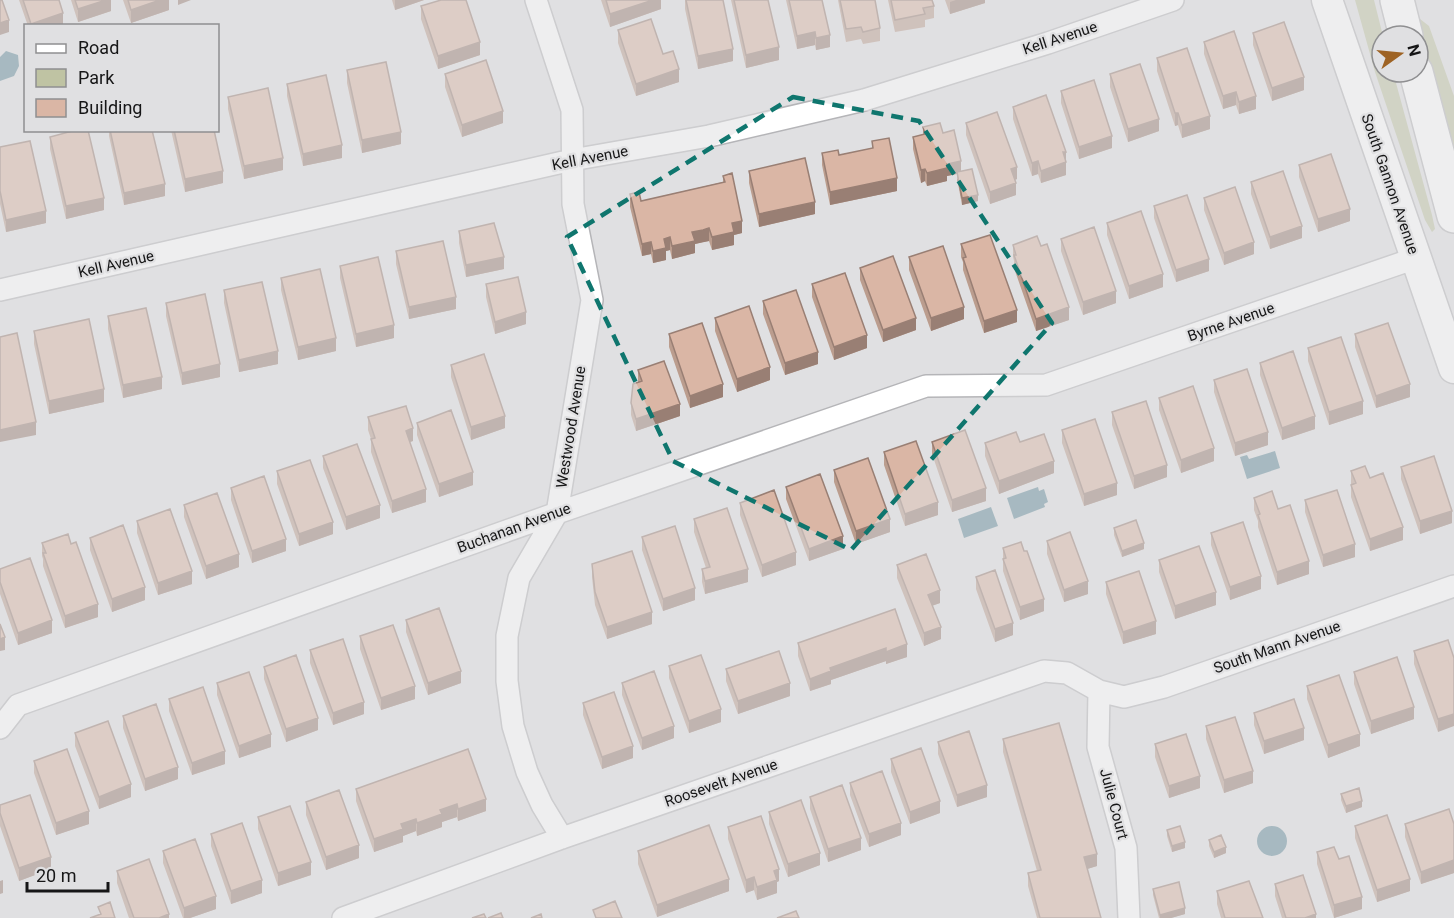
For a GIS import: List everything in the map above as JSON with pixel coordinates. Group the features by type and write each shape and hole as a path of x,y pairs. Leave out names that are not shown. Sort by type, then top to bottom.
{"highway":[{"path":"1396,0 1403,24"},
{"path":"1419,84 1454,216"}],"main road":[{"name":"South Gannon Avenue","path":"1327,0 1454,368"}],"street":[{"name":"Westwood Avenue","path":"536,0 572,110 573,204 592,300 557,513 519,578 507,636 507,681 513,726 527,772 542,805 562,838"},
{"name":"Kell Avenue","path":"0,290 572,160 710,136 864,100 1048,43 1173,0"},
{"name":"Byrne Avenue","path":"1046,386 1416,258"},
{"name":"Buchanan Avenue","path":"0,728 18,705 557,513 926,386 1046,386"},
{"name":"South Mann Avenue","path":"1099,691 1124,697 1164,687 1454,586"},
{"name":"Roosevelt Avenue","path":"344,918 562,838 1044,671 1066,673 1099,691"},
{"name":"Julie Court","path":"1099,691 1098,747 1126,849 1129,918"}],"highlighted area":[{"path":"793,97 919,121 1052,323 851,550 673,461 567,237"}],"green space":[{"path":"1355,0 1374,0 1380,24 1370,24 1370,54"},
{"path":"1420,19 1426,24 1415,24 1415,21"},
{"path":"1430,29 1454,96 1454,177 1429,84"},
{"path":"1379,84 1396,84 1432,215 1435,229 1432,232 1425,220"}],"water":[{"path":"6,51 18,55 19,66 14,76 0,81 0,57"},
{"path":"1275,451 1280,468 1247,479 1240,457 1247,455 1249,459"},
{"path":"1038,487 1039,491 1044,489 1048,502 1044,504 1045,507 1014,519 1007,498"},
{"path":"991,507 998,526 964,538 958,519"},
{"path":"1272,826 1282,831 1287,841 1282,851 1272,856 1262,851 1257,841 1262,831"}],"building":[{"path":"0,0 2,0 9,20 0,23"},
{"path":"23,0 59,0 63,13 31,24"},
{"path":"75,0 106,0 78,9"},
{"path":"128,0 160,0 131,10"},
{"path":"441,0 466,0 480,42 438,56 421,6"},
{"path":"606,0 653,0 610,14"},
{"path":"686,0 723,0 733,49 698,56"},
{"path":"734,0 768,0 779,47 746,55"},
{"path":"789,0 822,0 830,35 816,38 815,32 797,36"},
{"path":"840,0 875,0 880,28 863,32 861,27 846,29"},
{"path":"891,0 932,0 934,6 923,8 925,14 895,20"},
{"path":"651,19 663,54 673,51 679,69 636,84 618,30"},
{"path":"1284,22 1304,77 1272,88 1253,33"},
{"path":"1234,31 1256,96 1239,102 1236,92 1223,96 1204,42"},
{"path":"1187,48 1210,116 1182,125 1178,113 1175,113 1157,58"},
{"path":"486,60 503,111 462,125 445,74"},
{"path":"386,62 401,132 362,140 347,70"},
{"path":"1140,64 1159,119 1128,129 1110,74"},
{"path":"326,75 342,145 303,154 287,84"},
{"path":"1094,80 1112,136 1079,147 1061,91"},
{"path":"268,88 283,158 244,166 228,97"},
{"path":"1046,95 1066,152 1063,152 1066,162 1041,171 1038,161 1032,163 1013,107"},
{"path":"997,112 1017,167 1011,169 1016,183 990,192 966,123"},
{"path":"940,123 943,133 954,130 961,161 947,164 947,168 927,173 925,169 921,170 913,137 925,134 923,127"},
{"path":"69,132 88,132 104,198 66,206 50,137"},
{"path":"110,132 152,132 165,184 124,193"},
{"path":"174,132 214,132 223,171 185,179"},
{"path":"889,138 897,178 830,192 822,153 838,150 839,155 873,148 872,141"},
{"path":"30,141 46,211 6,220 0,191 0,147"},
{"path":"1331,154 1350,209 1318,219 1299,165"},
{"path":"805,158 815,202 759,214 749,171"},
{"path":"972,169 978,195 962,198 957,172"},
{"path":"1283,171 1302,226 1270,237 1251,182"},
{"path":"732,173 742,221 732,223 734,232 712,237 709,228 692,232 695,241 672,246 670,237 664,239 666,248 653,251 651,242 642,244 630,194 639,192 641,201 725,182 723,176"},
{"path":"1235,187 1254,242 1224,253 1204,198"},
{"path":"1187,195 1209,259 1176,270 1154,206"},
{"path":"1141,211 1163,274 1129,286 1107,223"},
{"path":"494,223 504,257 466,265 459,231"},
{"path":"1094,227 1116,291 1083,302 1061,239"},
{"path":"990,235 1017,310 984,321 963,258 966,257 961,244"},
{"path":"1037,236 1041,246 1047,244 1069,307 1036,319 1014,255 1016,255 1013,245"},
{"path":"443,241 456,297 409,307 396,251"},
{"path":"943,246 964,307 931,318 909,257"},
{"path":"893,256 916,318 883,330 860,268"},
{"path":"378,257 394,325 356,334 340,266"},
{"path":"320,269 336,338 298,347 281,278"},
{"path":"845,273 867,335 834,347 812,284"},
{"path":"518,277 526,312 495,322 486,284"},
{"path":"262,282 278,351 239,360 224,290"},
{"path":"796,290 818,352 785,363 763,301"},
{"path":"205,294 220,364 182,373 166,303"},
{"path":"749,306 770,367 737,379 715,318"},
{"path":"146,308 162,377 123,385 108,316"},
{"path":"89,319 104,389 49,401 34,331"},
{"path":"702,323 723,384 690,396 669,334"},
{"path":"1388,323 1410,384 1376,396 1355,334"},
{"path":"17,333 36,422 0,430 0,337"},
{"path":"1341,337 1363,401 1329,412 1308,348"},
{"path":"1293,351 1315,416 1282,428 1260,363"},
{"path":"484,354 505,416 471,427 451,365"},
{"path":"664,361 680,404 636,419 631,403 633,384 642,381 638,370"},
{"path":"1247,369 1268,432 1235,443 1214,380"},
{"path":"1193,386 1214,448 1181,460 1159,398"},
{"path":"1146,401 1167,465 1134,476 1112,412"},
{"path":"406,406 413,428 406,431 426,489 392,501 371,439 375,438 368,417"},
{"path":"451,410 473,472 439,484 417,423"},
{"path":"1095,419 1117,483 1084,494 1062,430"},
{"path":"965,430 986,488 952,500 932,442"},
{"path":"1016,432 1020,442 1044,434 1054,461 999,481 985,443"},
{"path":"916,441 938,502 905,514 884,452"},
{"path":"357,444 380,505 346,517 323,456"},
{"path":"1434,456 1452,511 1420,521 1401,467"},
{"path":"868,458 890,519 856,531 834,470"},
{"path":"310,460 333,522 299,534 277,471"},
{"path":"1365,466 1370,478 1383,473 1403,527 1370,539 1351,485 1356,483 1351,471"},
{"path":"820,474 843,536 809,549 786,487"},
{"path":"264,476 286,539 252,551 231,488"},
{"path":"774,490 796,552 762,565 740,503"},
{"path":"1337,490 1355,544 1323,555 1305,500"},
{"path":"1272,491 1278,509 1290,505 1309,561 1277,572 1254,498"},
{"path":"217,493 239,554 206,566 184,505"},
{"path":"727,508 748,569 705,581 702,569 710,567 694,519"},
{"path":"170,509 192,571 158,583 137,521"},
{"path":"1136,520 1144,543 1122,551 1114,528"},
{"path":"1243,522 1261,576 1230,587 1211,533"},
{"path":"123,525 145,587 112,599 90,538"},
{"path":"675,526 695,588 663,599 642,537"},
{"path":"1070,532 1088,581 1064,590 1047,541"},
{"path":"68,534 71,544 76,542 98,604 65,616 43,553 46,553 42,543"},
{"path":"1021,542 1024,551 1027,551 1044,599 1020,607 1003,559 1006,558 1003,548"},
{"path":"1199,546 1216,592 1175,606 1159,560"},
{"path":"632,551 652,612 607,627 595,592 592,564"},
{"path":"926,554 940,590 928,595 941,627 924,633 897,565"},
{"path":"30,558 52,620 18,633 0,582 0,569"},
{"path":"995,570 1013,623 995,629 976,577"},
{"path":"1139,571 1156,621 1123,632 1106,582"},
{"path":"439,608 461,671 428,683 406,620"},
{"path":"895,609 907,644 886,652 886,648 830,668 831,671 810,679 798,643"},
{"path":"0,624 5,637 0,639"},
{"path":"393,625 415,686 381,698 360,636"},
{"path":"343,639 364,702 333,713 310,650"},
{"path":"1448,640 1454,658 1454,714 1438,719 1414,651"},
{"path":"779,651 790,683 738,701 726,669"},
{"path":"296,655 318,718 286,729 264,667"},
{"path":"701,655 721,709 689,721 669,666"},
{"path":"1397,657 1414,707 1371,721 1354,672"},
{"path":"654,671 674,726 642,738 622,683"},
{"path":"249,672 271,734 239,746 217,683"},
{"path":"1339,675 1360,734 1328,745 1307,686"},
{"path":"203,687 225,751 192,763 169,699"},
{"path":"614,692 633,746 602,757 583,703"},
{"path":"1294,699 1304,728 1264,741 1254,713"},
{"path":"156,704 178,767 145,779 123,716"},
{"path":"1235,717 1253,771 1224,780 1206,726"},
{"path":"108,721 131,784 99,797 75,733"},
{"path":"1059,723 1097,854 1084,857 1101,918 1040,918 1028,873 1041,870 1003,739"},
{"path":"969,731 987,785 957,795 938,742"},
{"path":"1186,734 1200,776 1169,786 1155,744"},
{"path":"921,748 940,801 910,812 891,759"},
{"path":"67,749 89,811 56,823 34,761"},
{"path":"468,749 486,799 458,809 457,804 440,810 442,814 417,823 416,819 401,824 403,829 374,839 356,789"},
{"path":"882,771 901,823 869,834 850,783"},
{"path":"842,785 861,838 828,849 810,797"},
{"path":"1359,788 1362,801 1346,806 1341,794"},
{"path":"339,790 359,845 326,857 306,802"},
{"path":"30,795 51,857 19,868 0,813 0,805"},
{"path":"801,800 820,853 788,864 769,812"},
{"path":"290,806 311,862 278,873 258,817"},
{"path":"1449,809 1454,824 1454,860 1421,872 1405,824"},
{"path":"1387,815 1410,879 1377,890 1355,826"},
{"path":"761,816 779,869 774,871 777,880 757,887 754,877 746,880 728,827"},
{"path":"242,823 262,880 231,891 211,834"},
{"path":"709,825 729,879 657,905 638,851"},
{"path":"1180,826 1185,842 1172,846 1167,830"},
{"path":"1221,835 1226,847 1214,852 1209,840"},
{"path":"195,839 216,896 184,908 163,851"},
{"path":"1334,847 1339,859 1349,856 1362,897 1334,905 1317,852"},
{"path":"149,859 169,914 159,918 134,918 117,871"},
{"path":"1303,875 1316,914 1305,918 1286,918 1275,884"},
{"path":"1249,881 1263,918 1225,918 1217,891"},
{"path":"1179,882 1185,908 1160,915 1153,889"},
{"path":"615,901 622,918 596,918 593,910"},
{"path":"110,902 115,918 90,918 101,914 98,907"},
{"path":"796,911 799,918 777,918"},
{"path":"501,913 503,918 488,918"},
{"path":"484,914 486,918 472,918"}]}
